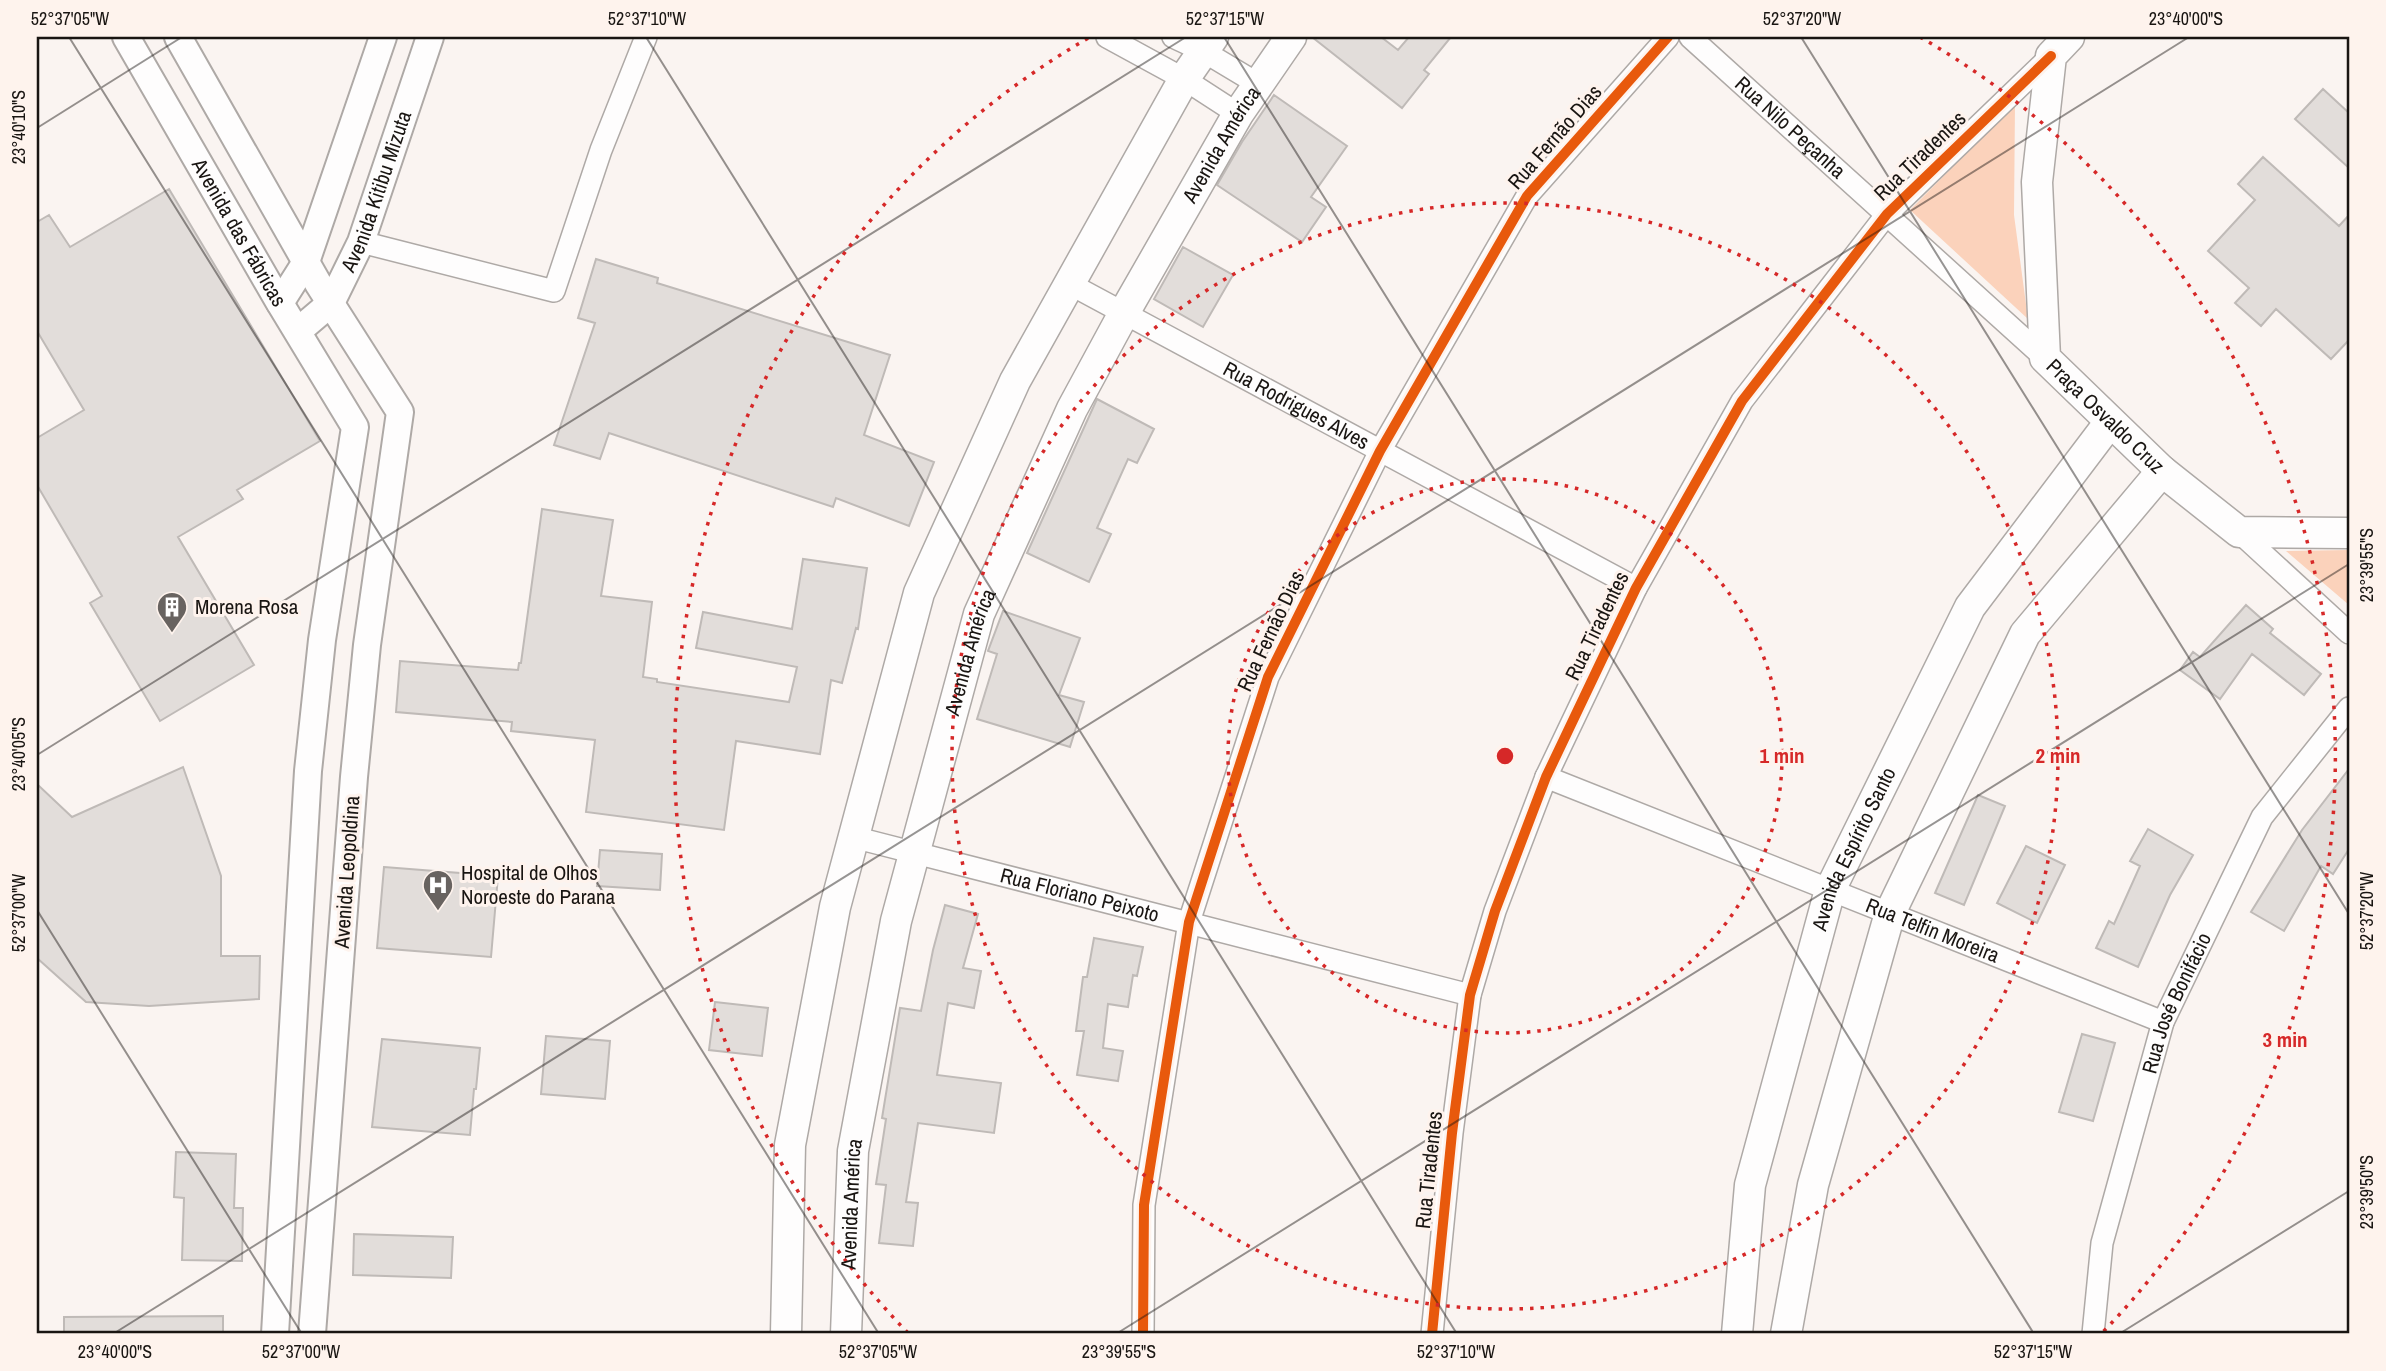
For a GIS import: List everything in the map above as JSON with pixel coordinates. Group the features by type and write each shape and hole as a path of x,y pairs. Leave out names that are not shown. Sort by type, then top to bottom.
{"main road":[{"name":"Avenida América","path":"846,1334 853,1152 896,921 979,614 1072,410 1124,313 1238,114 1291,37"},
{"path":"786,1334 790,1144 835,907 919,593 1015,382 1184,79 1208,44"},
{"name":"Praça Osvaldo Cruz","path":"2060,47 2037,182 2045,358 2162,471 2239,531"},
{"name":"Avenida Espírito Santo","path":"1737,1334 1750,1185 1830,890 1970,607 2110,422"},
{"path":"1786,1334 1813,1185 1890,913 2025,634 2162,471"},
{"path":"2239,531 2349,533"}],"street":[{"name":"Avenida das Fábricas","path":"126,37 355,427"},
{"name":"Avenida das Fábricas","path":"178,37 306,262 400,412"},
{"path":"280,303 306,262 383,37"},
{"name":"Avenida Kitibu Mizuta","path":"298,331 331,303 361,242 430,37"},
{"path":"361,242 554,291 601,150 646,37"},
{"path":"1107,37 1184,79 1238,114"},
{"path":"1173,37 1208,44 1258,84"},
{"name":"Rua Fernão Dias","path":"1143,1334 1144,1205 1189,922 1268,677 1380,451 1527,196 1668,37"},
{"name":"Rua Nilo Peçanha","path":"1690,37 2045,358"},
{"name":"Rua Tiradentes","path":"1432,1334 1452,1133 1470,995 1494,911 1546,777 1636,588 1742,401 1887,214 2060,47"},
{"name":"Rua Rodrigues Alves","path":"1068,283 1636,588"},
{"name":"Avenida Leopoldina","path":"312,1334 354,777 367,645 400,412"},
{"name":"Avenida Leopoldina","path":"275,1334 308,771 323,640 355,427"},
{"path":"2239,531 2349,633"},
{"path":"323,640 367,645"},
{"name":"Rua José Bonifácio","path":"2093,1334 2102,1242 2163,1022 2262,817 2349,708"},
{"name":"Rua Telfin Moreira","path":"1546,777 2163,1022"},
{"name":"Rua Floriano Peixoto","path":"853,838 1470,995"}],"shaded area":[{"path":"2015,104 2014,215 2028,319 1910,210"},
{"path":"2349,550 2349,605 2286,551"}],"building":[{"path":"1312,37 1381,37 1398,50 1409,37 1451,37 1424,70 1429,74 1402,108"},
{"path":"2323,89 2349,113 2349,168 2295,119"},
{"path":"1274,95 1347,146 1311,197 1326,207 1302,242 1217,185"},
{"path":"2263,157 2339,226 2349,215 2349,340 2331,359 2276,309 2261,326 2235,303 2249,288 2208,251 2255,200 2238,184"},
{"path":"169,189 320,441 237,490 243,499 178,537 254,665 160,721 90,603 102,596 37,485 37,438 84,410 37,331 37,222 49,215 70,247"},
{"path":"1183,247 1233,275 1203,327 1154,299"},
{"path":"596,259 658,278 657,283 890,355 864,435 934,462 909,526 836,498 833,507 609,433 600,459 554,445 595,323 578,318"},
{"path":"1097,399 1154,429 1137,463 1128,459 1097,528 1111,534 1089,582 1027,553"},
{"path":"542,509 613,520 601,596 652,602 643,677 657,679 657,682 789,702 797,667 696,648 703,612 792,629 803,559 867,568 858,629 856,628 842,683 831,680 820,754 736,741 724,830 586,812 595,740 511,731 512,722 396,712 400,661 518,670"},
{"path":"2246,605 2273,629 2270,633 2321,674 2304,695 2252,654 2220,699 2180,670 2193,652 2200,657"},
{"path":"1003,611 1080,638 1059,695 1084,702 1070,747 977,719 997,654 988,651"},
{"path":"183,767 221,876 221,956 260,956 259,999 149,1006 86,1002 37,958 37,784 72,817"},
{"path":"2349,769 2349,849 2333,874 2321,866 2284,931 2251,912 2302,830"},
{"path":"1978,795 2005,806 1964,905 1935,893"},
{"path":"2148,829 2193,855 2170,895 2138,967 2096,948 2109,921 2114,924 2140,866 2130,861"},
{"path":"2026,846 2065,865 2037,923 1997,903"},
{"path":"600,850 662,854 660,890 597,886"},
{"name":"Hospital de Olhos Noroeste do Parana","path":"384,867 498,876 491,957 377,948"},
{"path":"945,905 978,914 963,968 981,971 974,1008 948,1003 937,1075 1001,1083 994,1133 918,1123 906,1202 918,1203 913,1246 879,1243 886,1185 876,1184 886,1119 882,1118 900,1008 921,1011"},
{"path":"1094,938 1143,947 1137,976 1133,975 1128,1007 1108,1004 1103,1048 1123,1051 1118,1081 1077,1075 1084,1031 1076,1031 1083,977 1087,977"},
{"path":"715,1002 768,1008 762,1056 709,1050"},
{"path":"2082,1034 2115,1043 2093,1121 2059,1112"},
{"path":"546,1036 610,1041 605,1099 541,1094"},
{"path":"382,1039 480,1048 470,1135 372,1127"},
{"path":"176,1152 236,1154 234,1208 243,1208 242,1261 182,1260 184,1198 174,1197"},
{"path":"354,1234 453,1237 451,1278 353,1275"},
{"path":"223,1316 223,1334 64,1334 64,1317"}],"cycle path":[{"path":"1143,1334 1144,1205 1189,922 1268,677 1380,451 1527,196 1668,37"},
{"path":"1432,1334 1452,1133 1470,995 1495,911 1546,777 1636,588 1742,401 1887,214 2051,56"}],"place":[{"name":"Morena Rosa","path":"172,634"},
{"name":"Hospital de Olhos Noroeste do Parana","path":"438,912"}]}
